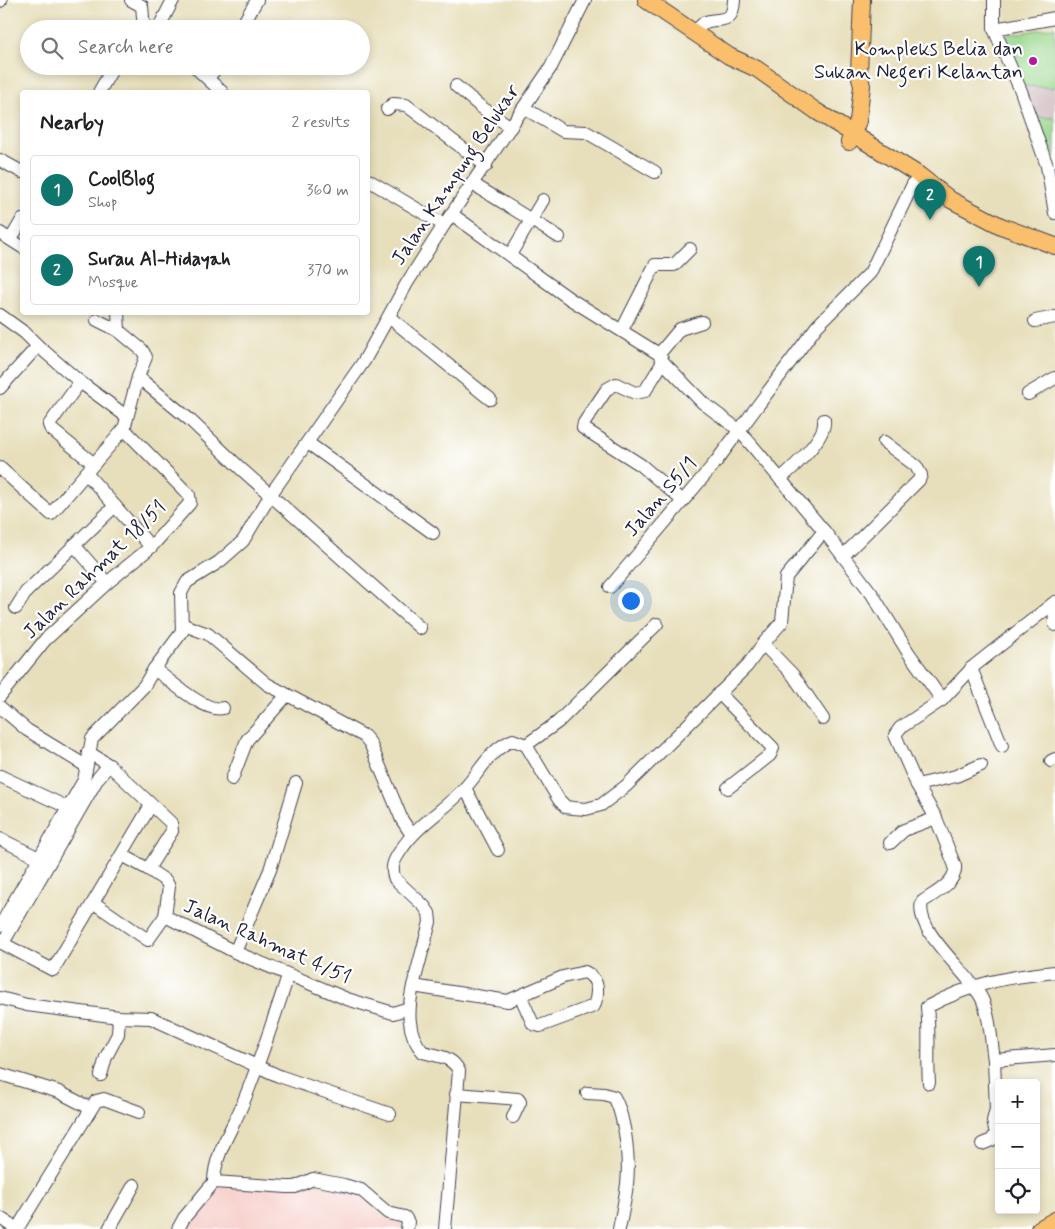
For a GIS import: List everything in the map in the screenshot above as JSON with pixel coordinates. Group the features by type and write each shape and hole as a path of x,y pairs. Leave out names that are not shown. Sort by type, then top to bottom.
{"main road":[{"path":"646,0 729,56 751,77 848,137 919,175 951,200"},
{"path":"848,137 858,121 862,86 858,73 862,0"},
{"path":"848,137 914,184 951,200 1001,226 1055,246"},
{"path":"1039,1229 1055,1220"}],"street":[{"path":"131,0 142,6 143,20"},
{"path":"163,20 173,0"},
{"path":"248,20 257,0"},
{"name":"Jalan Kampung Belukar","path":"184,625 181,593 187,582 220,562 243,541 271,494 364,362 448,220 551,67 585,0"},
{"path":"694,32 705,22 720,21 728,17 733,9 734,0"},
{"path":"994,0 994,29 1021,91 1047,166 1055,212"},
{"path":"994,29 1055,18"},
{"path":"100,90 109,75"},
{"path":"204,75 220,90"},
{"path":"456,86 481,107 512,127"},
{"path":"387,109 394,104 406,105 486,166"},
{"path":"524,108 564,131 586,132 655,172"},
{"path":"0,160 20,171"},
{"path":"370,181 448,220 510,255 570,299 622,330 661,358 703,403 740,430 824,531 872,594 908,652 942,700"},
{"path":"474,184 532,219 559,238"},
{"name":"Jalan S5/1","path":"610,587 740,430 817,326 870,273 914,184"},
{"path":"510,255 543,200"},
{"path":"20,222 6,236 20,246"},
{"path":"622,330 655,265 674,265 690,249"},
{"path":"0,315 26,333 38,346 80,382 126,416"},
{"path":"118,315 119,331"},
{"path":"389,317 490,399"},
{"path":"1035,321 1055,317"},
{"path":"0,468 51,514 124,429 126,416 146,357 119,331 97,320"},
{"path":"683,501 641,465 583,428 584,423 607,390 616,384 635,393 645,391 661,358 680,329 702,322"},
{"path":"0,388 38,346"},
{"path":"138,377 190,420 420,628"},
{"path":"1028,394 1055,378"},
{"path":"80,382 48,425 90,468 115,506 152,547"},
{"path":"780,479 795,466 824,430 824,420"},
{"name":"Jalan Rahmat 18/51","path":"0,696 45,640 107,583 152,547 190,504 189,495 124,429"},
{"path":"844,556 919,480 920,470 884,442"},
{"path":"308,443 433,533"},
{"path":"16,608 26,592 115,506"},
{"path":"445,1229 459,1071 455,1064 448,1059 423,1052 412,1035 409,1008 430,922 429,913 395,879 392,872 394,861 412,835 428,823 465,788 489,757 507,742 518,740 526,746 562,804 573,808 596,807 626,786 746,666 762,644 782,622 786,577 824,531"},
{"path":"74,545 107,583"},
{"path":"1054,603 1055,625"},
{"path":"982,1144 992,1140 996,1132 993,1121 996,1109 994,1060 983,1000 974,986 934,940 920,911 922,902 950,881 956,872 936,818 917,785 895,735 900,728 942,700 971,668 1054,603"},
{"path":"526,746 558,722 657,624"},
{"path":"0,926 84,780 92,739 144,686 154,669 182,632 184,625 208,634 267,684 364,736 370,742 402,820 412,835"},
{"path":"762,644 793,675 822,719"},
{"path":"971,668 1002,746"},
{"path":"154,669 204,706 216,710 223,708"},
{"path":"719,693 772,746 773,751 728,788"},
{"path":"232,779 247,740 287,695"},
{"path":"0,707 27,730 86,766"},
{"path":"88,752 109,766 171,823 172,831 148,869 122,856"},
{"path":"917,785 956,776 981,765"},
{"path":"109,766 98,778 2,942 53,970 151,805"},
{"path":"0,776 69,808"},
{"path":"235,952 270,870 296,783"},
{"path":"465,788 498,850"},
{"path":"890,843 904,830 936,818"},
{"path":"0,840 39,858"},
{"name":"Jalan Rahmat 4/51","path":"148,869 169,887 165,916 235,952 288,976 393,1013 409,1008"},
{"path":"94,903 148,940 165,916"},
{"path":"413,986 502,1001 521,997 562,976 585,972 590,975 597,985 598,997 594,1006 540,1026 533,1024 521,997"},
{"path":"929,1083 927,1058 930,1035 927,1007 974,986 1006,977 1055,972"},
{"path":"178,1229 184,1218 214,1182 216,1167 224,1143 243,1104 288,976"},
{"path":"0,998 27,1005 119,1017 151,1018 258,1064 279,1076 390,1114"},
{"path":"101,1075 106,1056 118,1034 119,1017"},
{"path":"994,1060 1055,1055"},
{"path":"0,1074 60,1092 90,1108"},
{"path":"587,1093 614,1097 620,1107 629,1165 628,1187 619,1229"},
{"path":"456,1094 518,1099 520,1102 513,1117"},
{"path":"0,1218 17,1229 90,1108 99,1099 139,1112"},
{"path":"214,1182 295,1187 313,1180 344,1185 361,1190 388,1212 405,1217 408,1222 407,1229"},
{"path":"109,1229 134,1185"}],"shaded area":[{"path":"1023,86 1055,88 1055,118 1037,117"},
{"path":"308,1184 357,1193 383,1218 402,1220 402,1229 181,1229 214,1187"}],"green space":[{"name":"Kompleks Belia dan Sukan Negeri Kelantan","path":"1055,27 1055,88 1023,86 1001,36"},
{"name":"Kompleks Belia dan Sukan Negeri Kelantan","path":"1037,117 1055,118 1055,157"}],"place":[{"name":"Kompleks Belia dan Sukan Negeri Kelantan","path":"1033,61"},
{"name":"Surau Al-Hidayah","path":"930,220"},
{"name":"CoolBlog","path":"979,287"}]}
